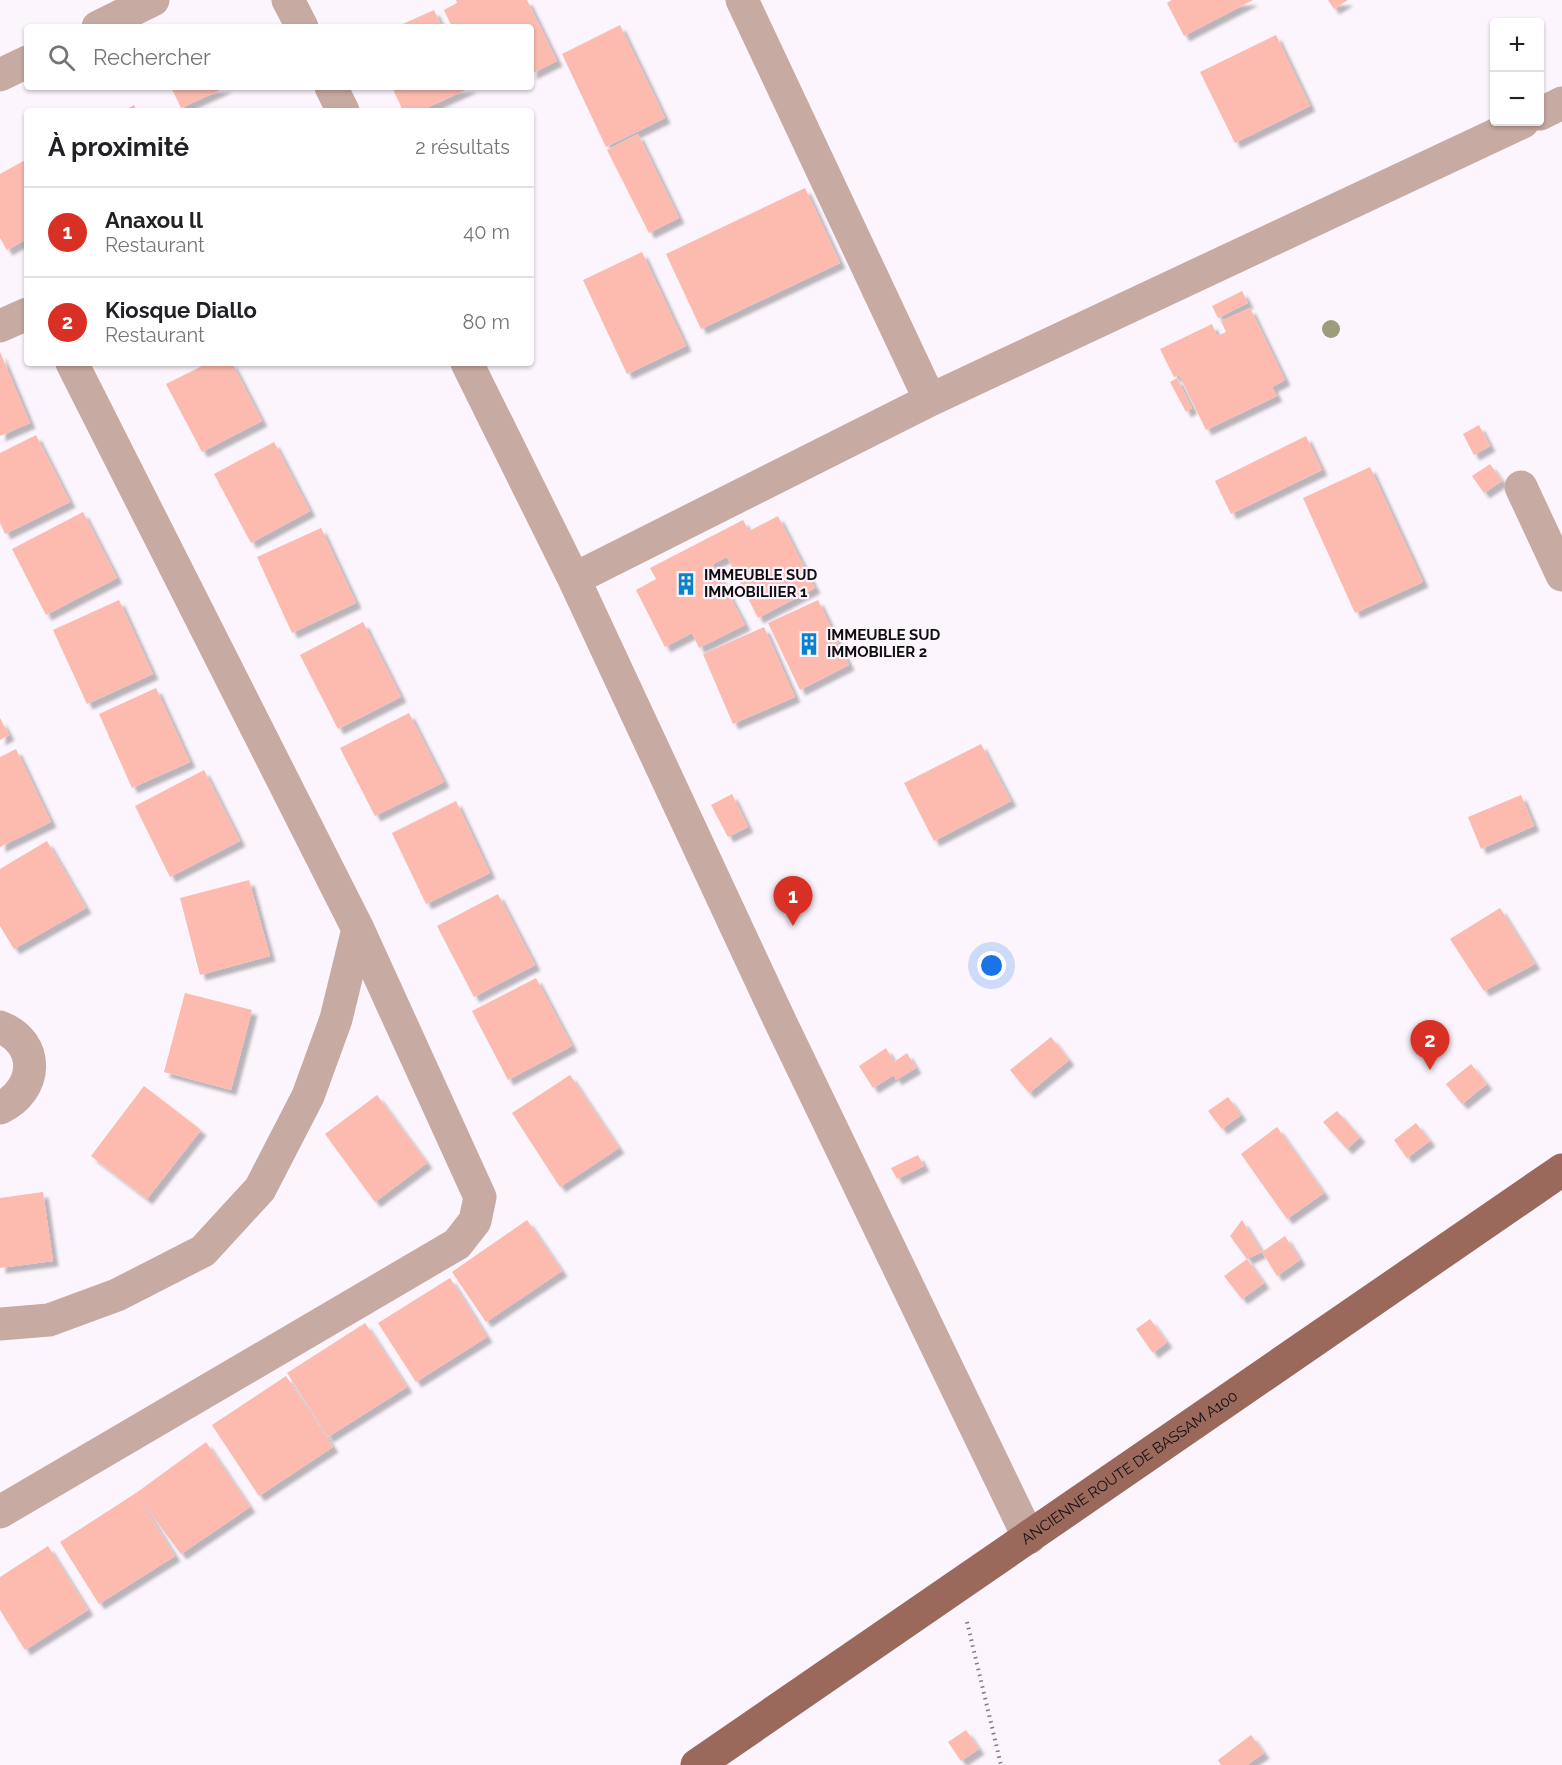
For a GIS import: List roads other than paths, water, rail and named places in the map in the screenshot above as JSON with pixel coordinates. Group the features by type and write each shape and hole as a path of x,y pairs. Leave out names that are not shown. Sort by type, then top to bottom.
{"main road":[{"name":"ANCIENNE ROUTE DE BASSAM A100","path":"697,1765 958,1583 1029,1538 1562,1170"}],"street":[{"path":"288,0 300,24"},
{"path":"742,0 930,400"},
{"path":"103,24 139,4"},
{"path":"0,75 24,63"},
{"path":"332,90 342,108"},
{"path":"1544,112 1562,103"},
{"path":"574,579 930,400 1514,126"},
{"path":"0,326 24,315"},
{"path":"0,1512 457,1244 475,1221 480,1197 358,929 74,366"},
{"path":"469,366 574,579 779,1019 1029,1538"},
{"path":"1521,487 1562,575"},
{"path":"0,1324 49,1320 88,1306 117,1295 203,1251 260,1189 308,1096 336,1019 358,929"},
{"path":"0,1027 11,1031 21,1040 28,1053 30,1067 28,1081 21,1093 0,1108"}],"place":[{"name":"IMMEUBLE SUD IMMOBILIIER 1","path":"686,584"},
{"name":"IMMEUBLE SUD IMMOBILIER 2","path":"809,644"},
{"name":"Anaxou ll","path":"793,926"},
{"name":"Kiosque Diallo","path":"1430,1070"}]}
